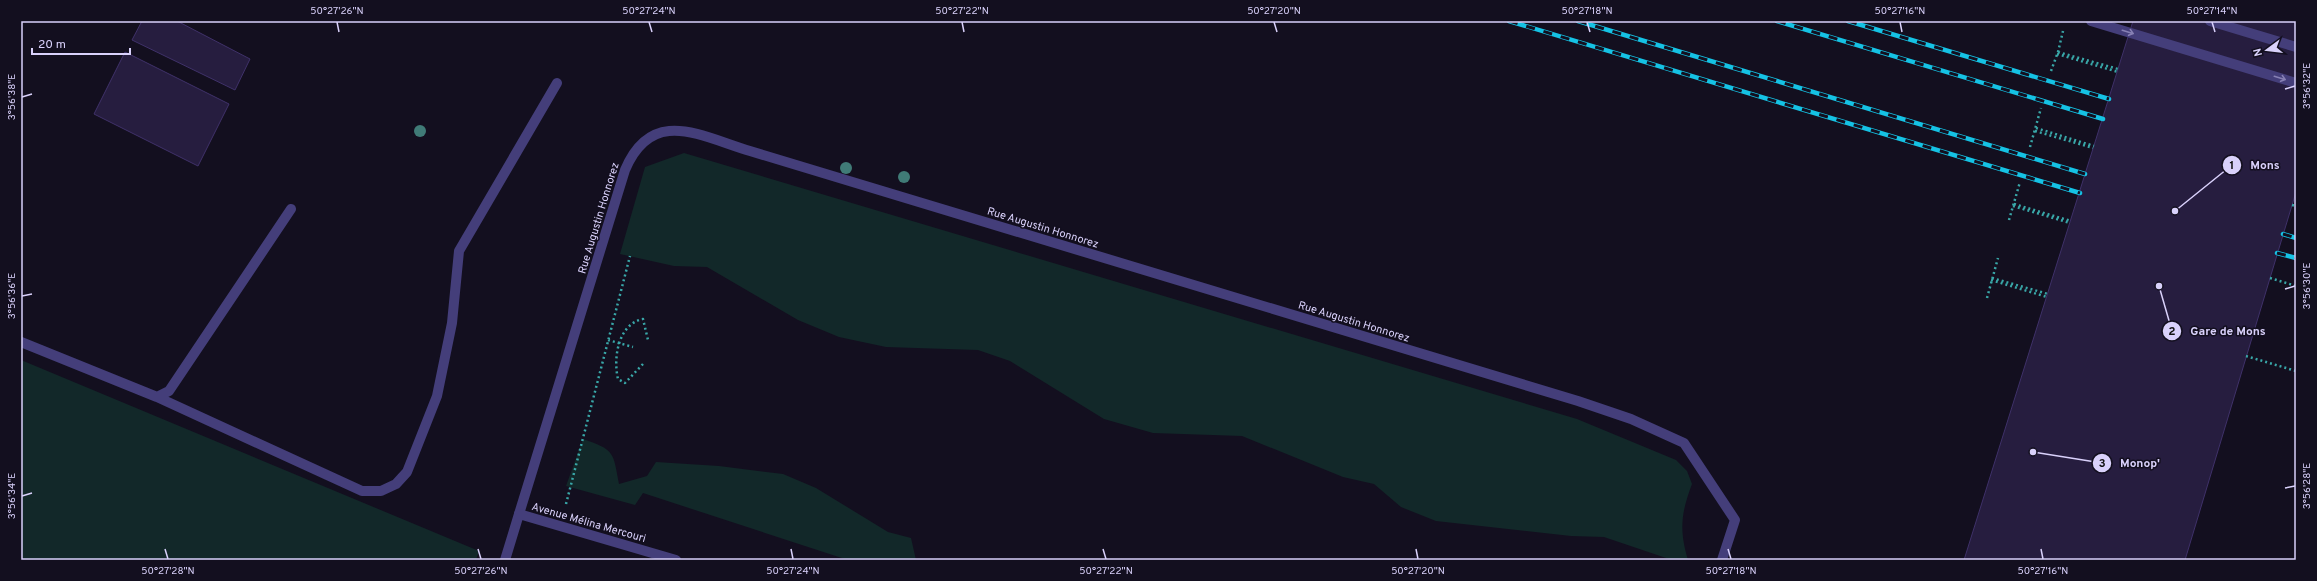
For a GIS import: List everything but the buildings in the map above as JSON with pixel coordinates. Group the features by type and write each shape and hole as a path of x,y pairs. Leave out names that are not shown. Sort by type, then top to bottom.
{"street":[{"path":"2091,21 2296,83"},
{"path":"2210,21 2296,47"},
{"path":"21,342 157,397 362,491 381,491 396,484 407,472 437,396 452,323 459,251 557,83"},
{"name":"Rue Augustin Honnorez","path":"519,514 625,170 635,149 642,141 652,135 674,130 750,151 1578,400 1631,419 1684,444 1735,520 1722,560"},
{"path":"157,397 169,391 291,209"},
{"name":"Avenue Mélina Mercouri","path":"505,560 519,514 676,560"}],"path":[{"path":"2051,71 2058,53 2062,31"},
{"path":"2058,53 2118,71"},
{"path":"2030,147 2041,108"},
{"path":"2035,130 2094,147"},
{"path":"2009,220 2020,182"},
{"path":"2014,205 2070,222"},
{"path":"2292,205 2296,206"},
{"path":"560,526 630,256"},
{"path":"1987,298 1998,258"},
{"path":"2270,278 2296,286"},
{"path":"1992,279 2047,296"},
{"path":"643,364 625,383 618,379 615,366 625,328 634,321 643,319 648,340"},
{"path":"608,340 633,347"},
{"path":"2246,356 2296,371"}],"green space":[{"path":"684,153 1577,419 1676,460 1687,471 1692,484 1685,504 1682,530 1688,560 1672,560 1604,537 1571,536 1436,521 1401,507 1374,484 1343,477 1242,436 1153,433 1104,419 1010,361 978,350 886,347 839,337 798,320 707,267 674,266 620,254 645,167"},
{"path":"21,360 479,551 476,560 21,560"},
{"path":"583,439 601,446 611,454 619,484 647,476 656,462 719,466 783,474 816,488 888,532 911,538 916,560 848,560 643,493 635,505 566,486"}],"railway":[{"path":"1509,21 2080,193"},
{"path":"1578,21 2085,174"},
{"path":"1777,21 2103,119"},
{"path":"1848,21 2109,99"},
{"path":"2283,234 2296,238"},
{"path":"2277,253 2296,258"}],"place":[{"name":"Mons","path":"2175,211"},
{"name":"Gare de Mons","path":"2159,286"},
{"name":"Monop'","path":"2033,452"}]}
